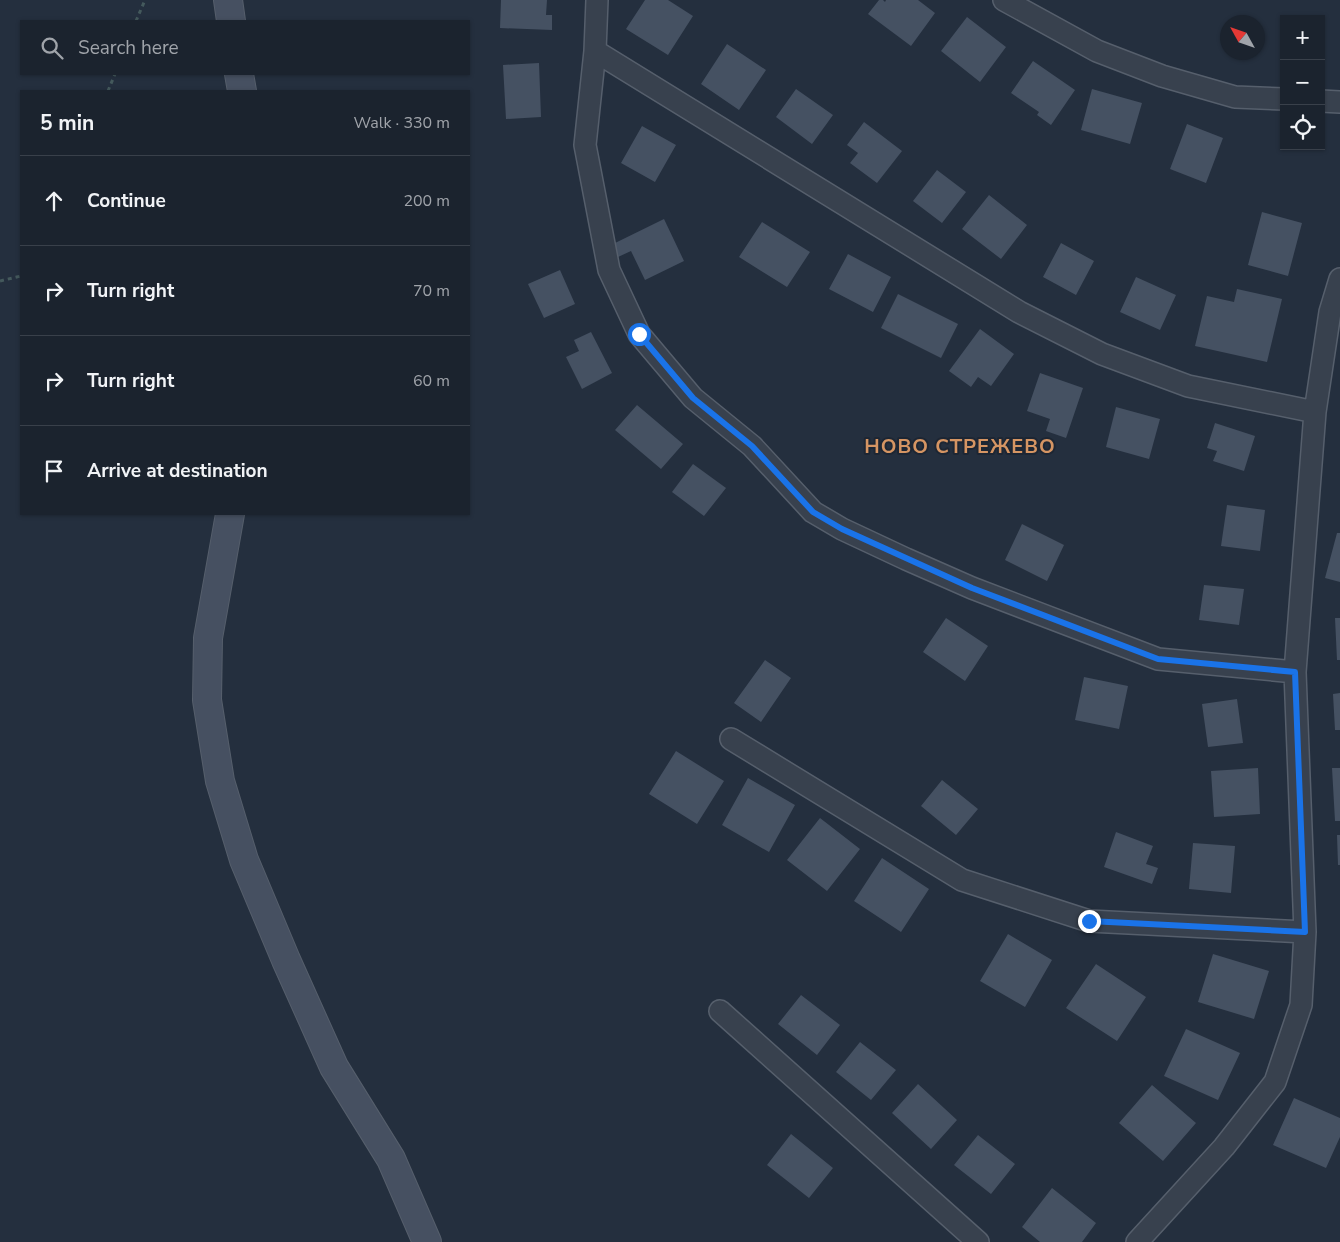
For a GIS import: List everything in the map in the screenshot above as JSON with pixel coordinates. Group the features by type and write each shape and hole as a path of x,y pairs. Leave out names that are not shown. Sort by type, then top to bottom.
{"street":[{"path":"228,0 231,20"},
{"path":"597,0 595,51 585,145 609,270 639,334 693,398 752,446 813,512 842,529 972,588 1158,659 1295,672"},
{"path":"1004,0 1097,51 1162,76 1235,97 1280,99"},
{"path":"595,51 1019,312 1102,354 1188,386 1315,412"},
{"path":"240,75 242,90"},
{"path":"1325,101 1340,102"},
{"path":"1136,1242 1224,1147 1274,1082 1301,1005 1305,932 1295,672 1315,412 1330,312 1340,279"},
{"path":"230,515 208,638 207,700 220,781 244,860 334,1066 391,1159 427,1242"},
{"path":"730,739 962,880 1089,921 1305,932"},
{"path":"720,1011 978,1242"}],"path":[{"path":"136,20 145,0"},
{"path":"108,90 115,75"},
{"path":"0,281 20,276"}],"building":[{"path":"501,0 547,0 546,15 552,15 552,30 500,28"},
{"path":"645,0 668,0 693,16 668,55 626,29"},
{"path":"879,0 885,2 886,0 918,0 935,13 911,46 868,14"},
{"path":"967,17 1006,47 980,82 941,51"},
{"path":"727,44 766,70 739,110 701,84"},
{"path":"1033,61 1075,90 1051,125 1037,115 1039,112 1011,93"},
{"path":"539,63 541,117 506,119 503,65"},
{"path":"796,89 833,115 812,144 776,117"},
{"path":"1092,89 1142,103 1130,144 1081,130"},
{"path":"864,122 902,151 877,183 850,163 858,153 847,145"},
{"path":"1187,124 1223,138 1206,183 1170,169"},
{"path":"642,126 676,145 655,182 621,163"},
{"path":"937,170 966,192 942,223 913,201"},
{"path":"989,195 1027,225 1001,259 962,229"},
{"path":"1262,212 1302,223 1288,276 1248,265"},
{"path":"664,219 684,261 645,280 631,251 618,257 611,245"},
{"path":"762,222 810,252 787,287 739,257"},
{"path":"1061,243 1094,261 1076,295 1043,277"},
{"path":"848,254 891,277 873,312 829,289"},
{"path":"560,270 575,304 544,318 528,284"},
{"path":"1136,277 1176,295 1160,330 1120,312"},
{"path":"1237,289 1282,299 1267,362 1195,346 1207,296 1234,302"},
{"path":"898,294 958,324 941,358 881,328"},
{"path":"980,329 1014,354 991,386 978,377 971,387 949,371"},
{"path":"591,332 612,373 582,389 566,357 579,351 574,340"},
{"path":"1040,373 1083,388 1066,438 1046,431 1050,419 1027,411"},
{"path":"637,405 683,444 661,469 615,430"},
{"path":"1116,407 1160,419 1149,459 1106,447"},
{"path":"1215,423 1255,436 1244,471 1213,461 1217,451 1207,448"},
{"path":"693,464 726,488 704,516 672,492"},
{"path":"1227,505 1265,510 1260,551 1221,546"},
{"path":"1022,524 1064,545 1047,581 1005,560"},
{"path":"1337,533 1340,533 1340,582 1325,578"},
{"path":"1204,585 1244,589 1239,625 1199,620"},
{"path":"946,618 988,646 965,681 923,652"},
{"path":"1335,618 1340,618 1340,660 1337,660"},
{"path":"765,660 791,678 761,722 734,703"},
{"path":"1084,677 1128,686 1119,729 1075,720"},
{"path":"1340,693 1340,730 1335,730 1333,694"},
{"path":"1237,699 1243,743 1208,747 1202,704"},
{"path":"676,751 724,781 697,824 649,794"},
{"path":"1258,768 1260,814 1214,817 1211,771"},
{"path":"1332,768 1340,768 1340,821 1335,821"},
{"path":"748,778 795,805 769,852 722,825"},
{"path":"942,780 978,809 956,835 921,806"},
{"path":"820,818 860,849 827,891 787,860"},
{"path":"1116,832 1153,846 1146,864 1158,868 1152,884 1104,867"},
{"path":"1337,835 1340,835 1340,865 1338,865"},
{"path":"1193,843 1235,846 1231,893 1189,889"},
{"path":"882,858 929,889 901,932 854,901"},
{"path":"1008,934 1052,960 1025,1007 980,981"},
{"path":"1213,954 1269,971 1254,1019 1198,1002"},
{"path":"1096,964 1146,997 1117,1041 1066,1008"},
{"path":"801,995 840,1025 817,1055 778,1024"},
{"path":"1186,1029 1240,1053 1218,1100 1164,1076"},
{"path":"860,1042 896,1070 871,1100 836,1072"},
{"path":"918,1084 957,1120 931,1149 892,1113"},
{"path":"1152,1085 1196,1123 1163,1161 1119,1123"},
{"path":"1294,1098 1340,1118 1340,1137 1326,1168 1273,1145"},
{"path":"791,1134 833,1168 809,1198 767,1165"},
{"path":"978,1135 1015,1164 991,1194 954,1165"},
{"path":"1052,1188 1096,1223 1082,1242 1040,1242 1022,1227"}],"district":[{"name":"НОВО СТРЕЖЕВО","path":"960,446"}],"route":[{"path":"639,334 693,398 752,446 813,512 842,529 972,588 1158,659 1295,672 1305,932 1089,921"}]}
